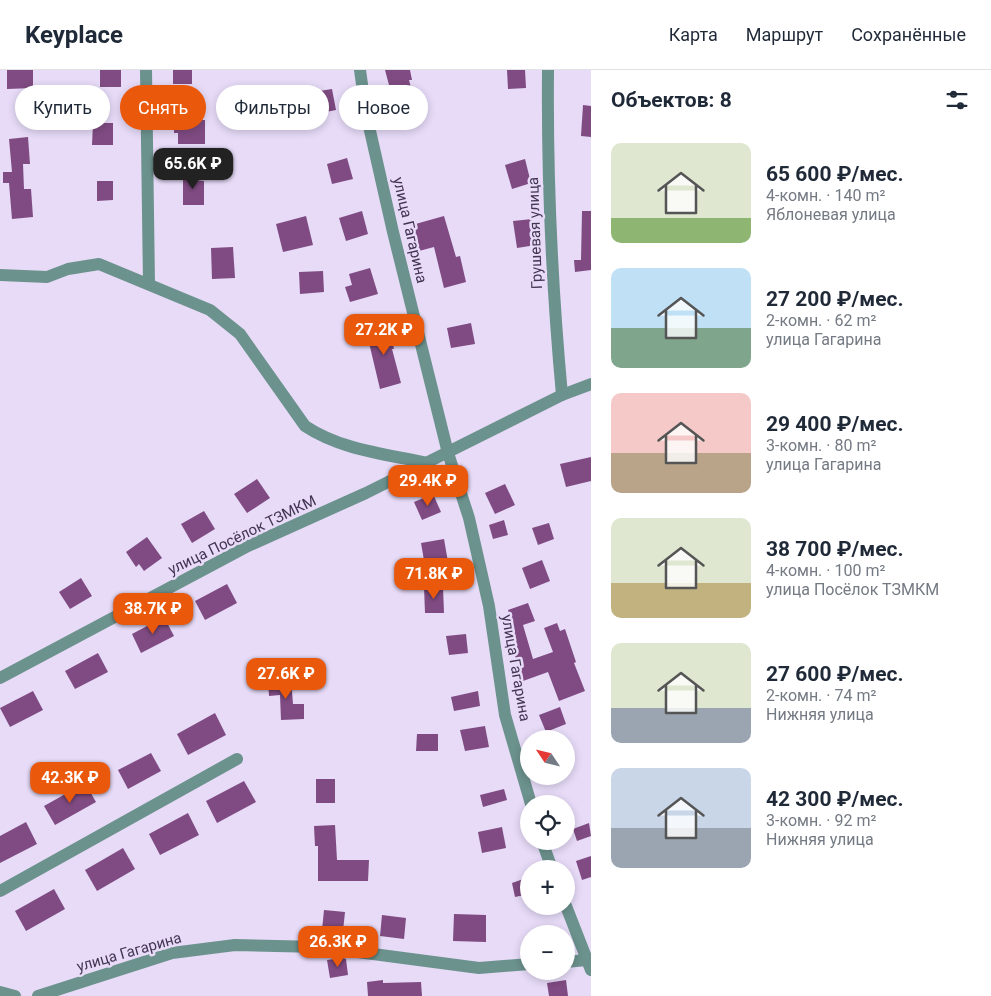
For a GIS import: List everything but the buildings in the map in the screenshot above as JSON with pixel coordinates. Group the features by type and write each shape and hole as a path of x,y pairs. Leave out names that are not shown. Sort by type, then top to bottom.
{"street":[{"path":"146,70 149,284"},
{"name":"улица Гагарина","path":"360,70 370,131 448,453 469,518 489,606 505,714 528,795"},
{"name":"Грушевая улица","path":"548,70 548,143 554,302 562,395"},
{"path":"0,275 47,277 68,269 99,264 210,310 240,334 306,426 319,435 348,446 427,463"},
{"name":"улица Посёлок ТЗМКМ","path":"0,678 248,546 366,494 562,395 591,384"},
{"path":"0,891 237,759"},
{"path":"570,915 589,965 575,963"},
{"name":"улица Гагарина","path":"38,996 172,953 235,945 320,947 479,968 520,965"},
{"path":"0,992 14,996"}]}
